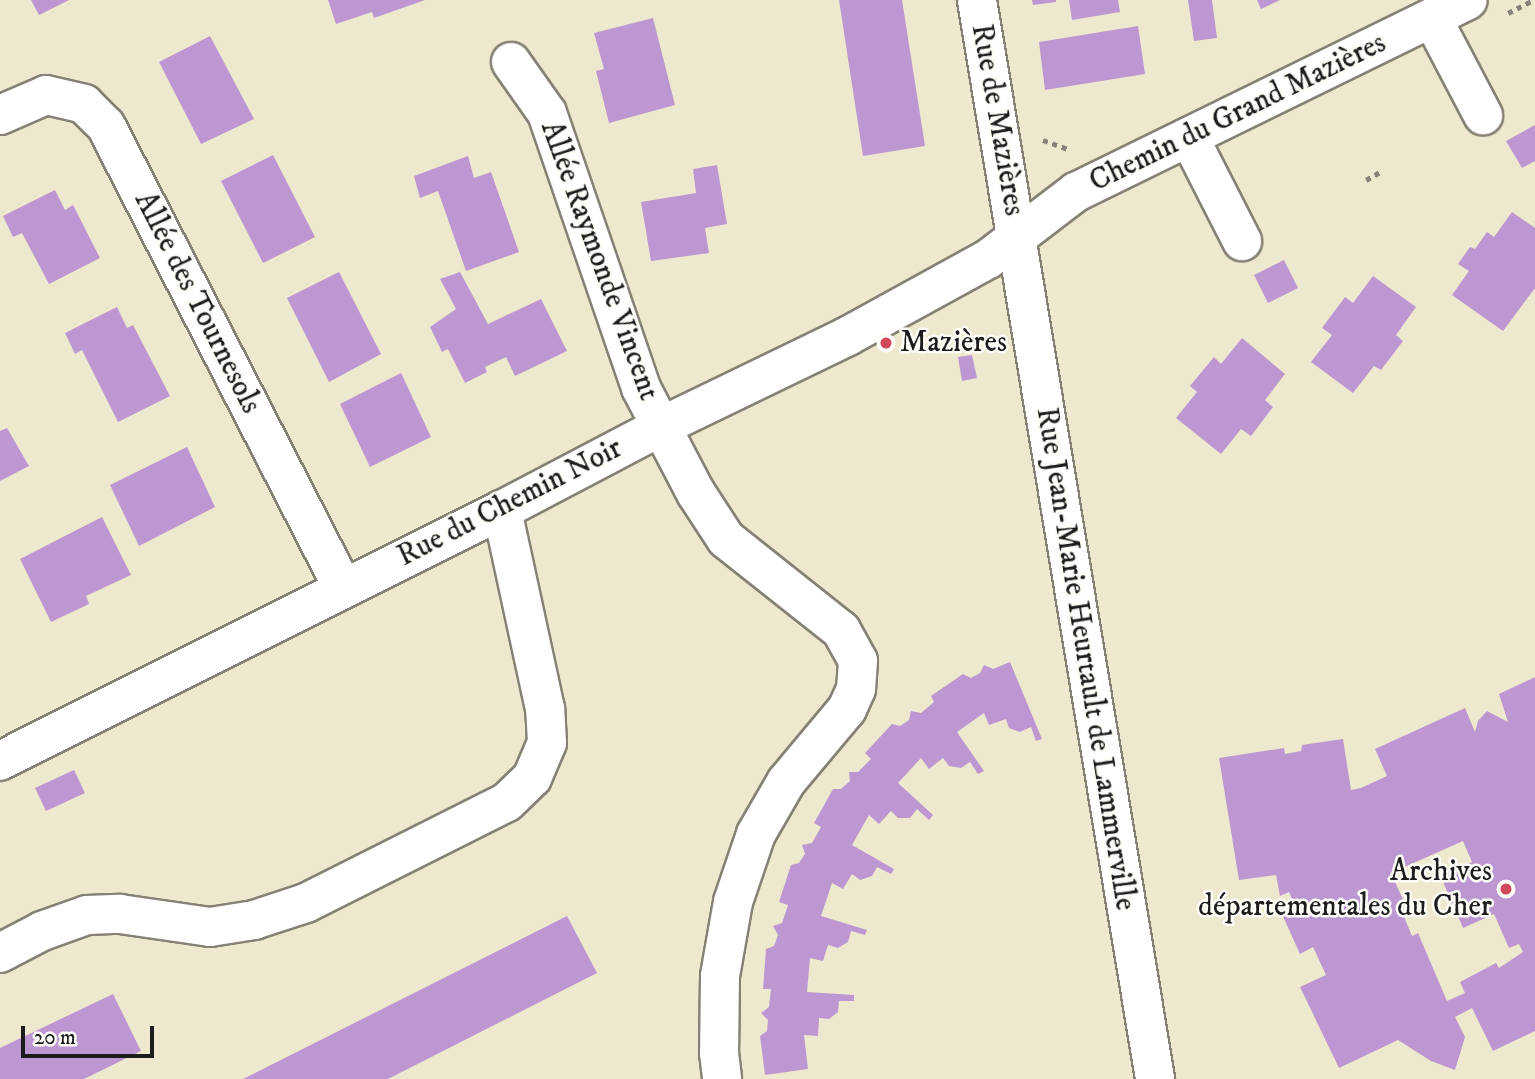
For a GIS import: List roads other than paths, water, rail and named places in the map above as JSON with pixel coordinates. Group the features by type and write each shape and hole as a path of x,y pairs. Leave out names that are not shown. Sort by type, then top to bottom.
{"street":[{"name":"Rue de Mazières","path":"976,0 1017,239"},
{"name":"Chemin du Grand Mazières","path":"1017,239 1076,192 1468,0"},
{"path":"1432,18 1483,115"},
{"name":"Allée Raymonde Vincent","path":"511,62 547,113 641,388 695,493 726,539 841,630 858,661 856,689 846,709 786,782 756,834 733,902 720,976 719,1053 722,1079"},
{"name":"Allée des Tournesols","path":"0,115 46,96 84,104 106,126 343,588"},
{"path":"1189,137 1242,241"},
{"name":"Rue du Chemin Noir","path":"0,761 502,510 662,426 848,336 988,259 1017,239"},
{"name":"Rue Jean-Marie Heurtault de Lammerville","path":"1017,239 1155,1079"},
{"path":"0,953 42,932 86,915 120,914 210,927 254,920 306,903 507,802 532,778 547,743 545,709 502,510"}],"place":[{"name":"Mazières","path":"886,343"},
{"name":"Archives départementales du Cher","path":"1506,889"}]}
